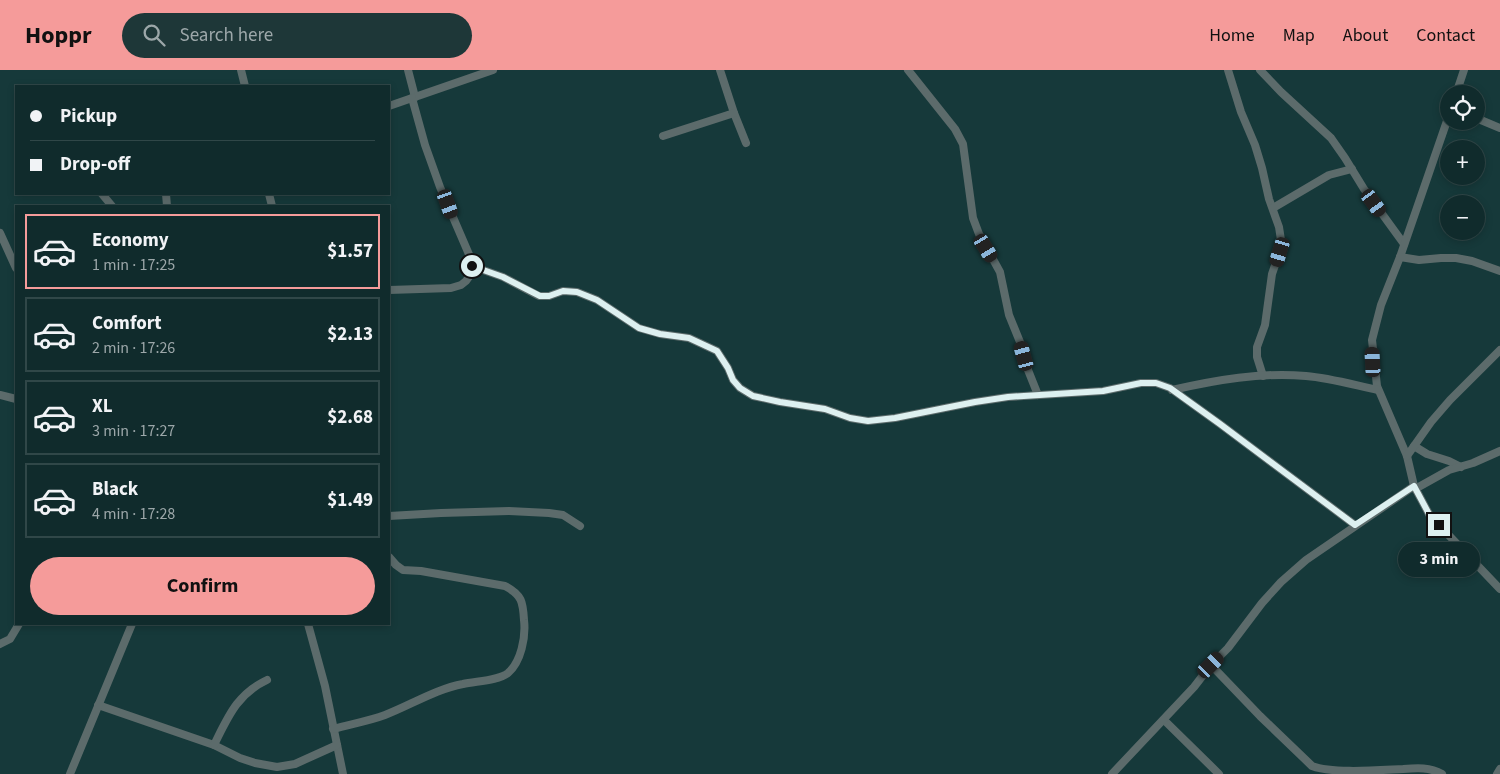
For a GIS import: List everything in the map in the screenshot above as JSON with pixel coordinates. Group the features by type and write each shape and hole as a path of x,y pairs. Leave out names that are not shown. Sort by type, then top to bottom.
{"street":[{"path":"241,70 245,85"},
{"path":"390,290 456,287 466,281 471,274 472,266 425,146 408,70"},
{"path":"390,106 493,70"},
{"path":"720,70 746,143"},
{"path":"908,70 956,129 963,144 973,218 979,234 1000,272 1009,315 1038,395"},
{"path":"1228,70 1241,112 1255,145 1269,199 1279,227 1281,240 1280,252 1271,281 1265,326 1257,347 1257,358 1263,376"},
{"path":"1260,70 1331,138 1364,189 1404,244"},
{"path":"1459,85 1464,70"},
{"path":"663,136 734,113"},
{"path":"1485,122 1500,128"},
{"path":"1444,130 1400,257 1381,305 1372,340 1373,362 1378,390 1407,456 1415,487 1429,514 1500,589"},
{"path":"1273,208 1329,175 1352,169"},
{"path":"103,195 111,205"},
{"path":"0,233 15,266"},
{"path":"1400,257 1419,260 1456,258 1472,261 1500,271"},
{"path":"472,266 503,277 540,296 549,296 563,291 577,292 597,300 639,328 660,334 689,338 717,351 733,380 740,388 753,396 825,409 850,418 868,421 926,413 1008,397 1103,391 1141,383 1156,383 1172,390 1274,463 1355,525"},
{"path":"1407,456 1431,422 1450,400 1500,350"},
{"path":"1172,390 1223,380 1263,376 1306,376 1378,390"},
{"path":"0,395 15,399"},
{"path":"1414,446 1427,454 1461,467"},
{"path":"1112,774 1194,687 1281,582 1306,560 1355,525 1415,487 1449,470 1500,451"},
{"path":"390,516 509,511 550,513 563,516 580,526"},
{"path":"334,729 383,716 435,692 507,674 516,663 519,654 525,628 524,608 520,596 514,591 505,586 421,571 403,570 396,566 390,558"},
{"path":"0,644 10,638 18,625"},
{"path":"70,774 132,625"},
{"path":"308,625 325,686 343,774"},
{"path":"1211,665 1312,766 1317,774"},
{"path":"214,744 234,706 255,685 266,680"},
{"path":"98,705 214,744 240,758 277,767 295,764 336,745"},
{"path":"1164,720 1219,774"},
{"path":"1312,766 1347,770 1418,768 1432,769 1442,774"},
{"path":"1497,774 1500,769"}],"route":[{"path":"472,266 503,277 540,296 549,296 563,291 577,292 597,300 639,328 660,334 689,338 717,351 733,380 740,388 753,396 825,409 850,418 868,421 895,418 1008,397 1103,391 1141,383 1156,383 1170,388 1274,463 1355,525 1414,486 1429,514 1439,525"}]}
